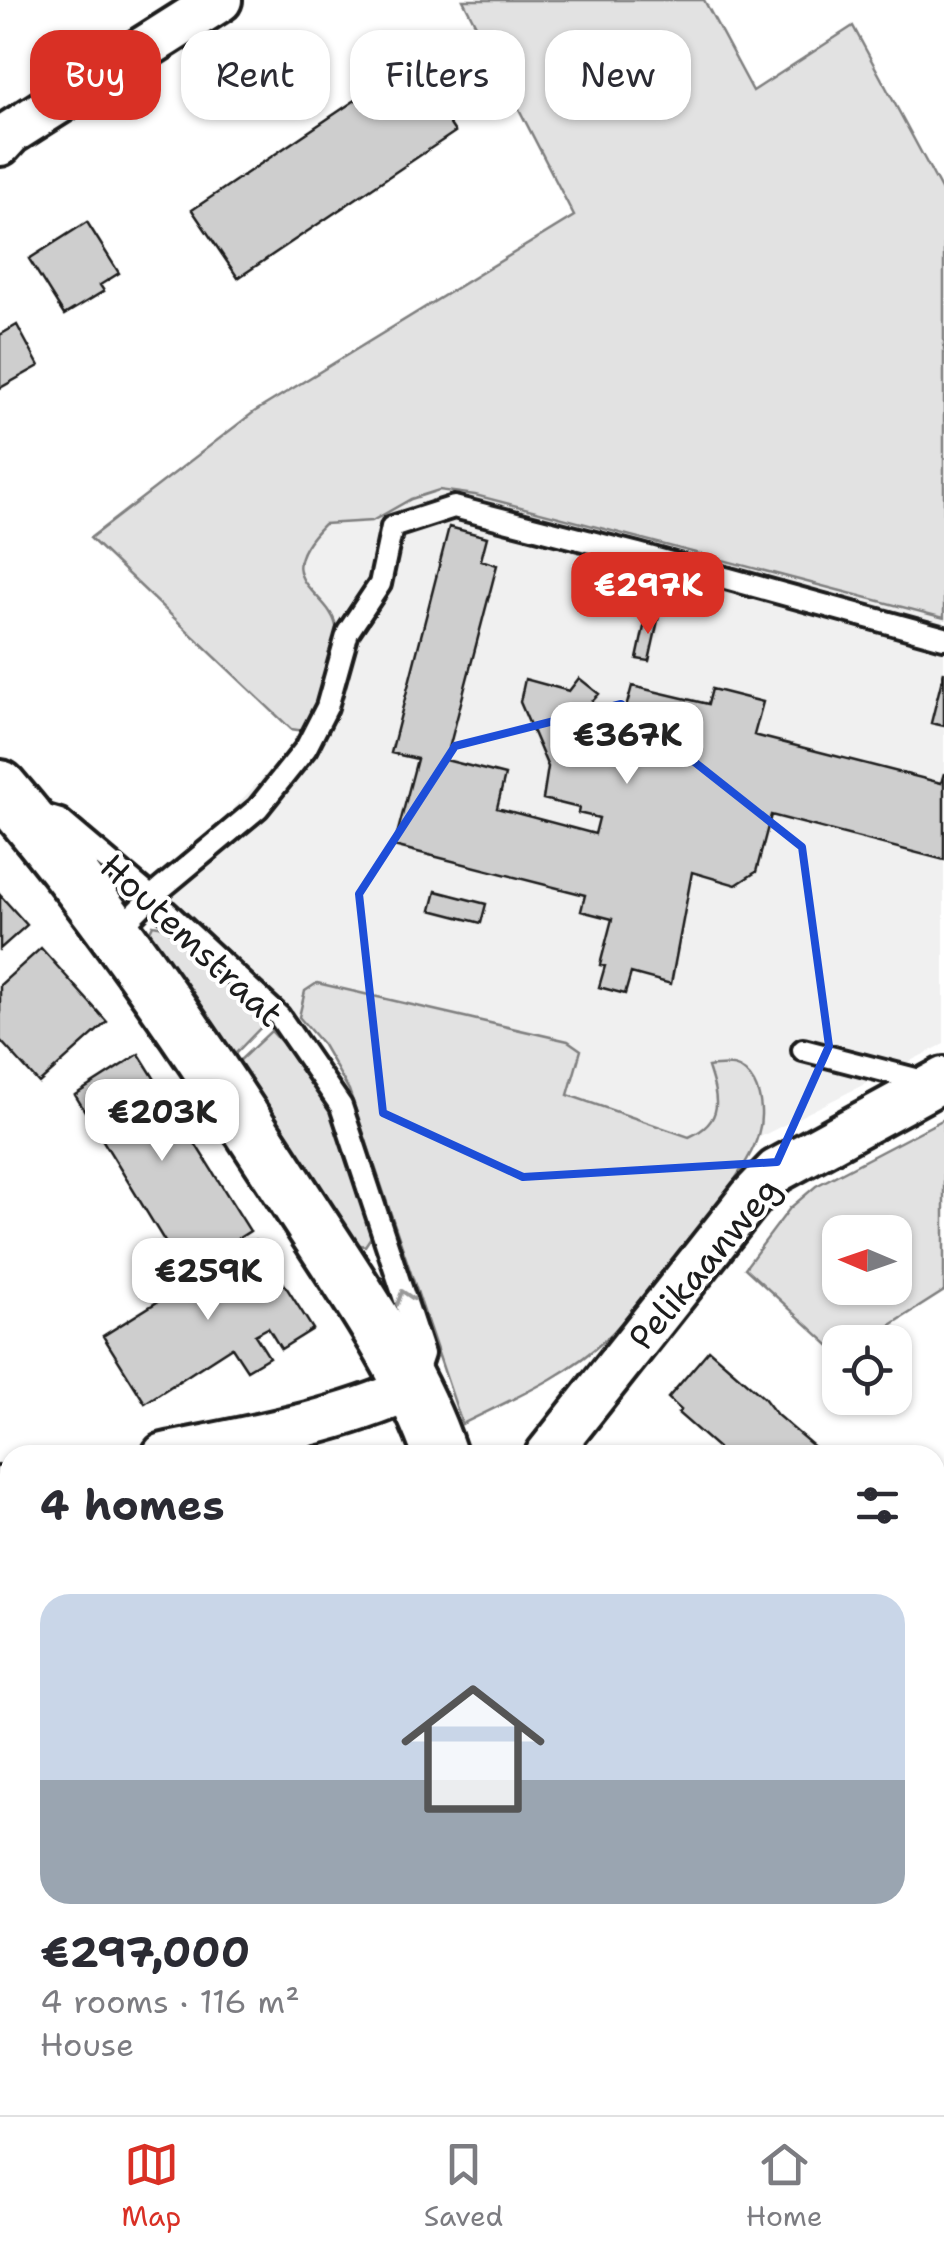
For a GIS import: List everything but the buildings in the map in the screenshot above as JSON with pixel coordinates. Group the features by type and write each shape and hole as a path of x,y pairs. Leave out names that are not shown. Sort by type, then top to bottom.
{"street":[{"path":"0,144 10,133 220,0"},
{"name":"Houtemstraat","path":"8,796 134,914 216,1075 367,1264 411,1390 436,1445"},
{"name":"Pelikaanweg","path":"555,1445 751,1197 776,1171 940,1082"},
{"path":"213,1445 376,1405 411,1390"}],"lane":[{"path":"134,914 258,808 306,748 327,707 348,632 380,584 392,527 454,508 944,638"},
{"name":"Houtemstraat","path":"134,914 279,1016 341,1106 367,1264"},
{"path":"802,1050 940,1082"}],"highlighted area":[{"path":"621,704 802,847 829,1046 777,1162 523,1177 383,1113 359,894 455,746"}],"shaded area":[{"path":"463,0 704,0 753,91 853,26 944,195 944,618 475,495 439,490 411,499 372,521 324,524 307,544 300,561 301,574 333,618 337,632 305,731 291,729 90,538 254,412 574,216 525,120 525,30 478,30"},
{"path":"439,490 475,495 944,618 944,1044 758,1138 761,1120 718,1100 712,1118 690,1137 568,1095 581,1050 305,991 299,1017 158,887 309,729 337,636 324,604 309,592 301,578 301,561 310,538 324,524"},
{"path":"153,925 164,927 268,1020 233,1056 147,938"},
{"path":"317,983 568,1041 581,1050 568,1095 689,1137 709,1124 716,1108 708,1067 734,1066 750,1076 757,1089 761,1109 758,1135 727,1191 607,1338 556,1376 462,1424 349,1090 323,1045 299,1017 305,991"},
{"path":"271,1031 316,1079 331,1111 373,1234 365,1246 356,1244 237,1063"},
{"path":"944,1119 944,1291 891,1325 822,1325 822,1339 745,1268 790,1208 816,1186"}]}
